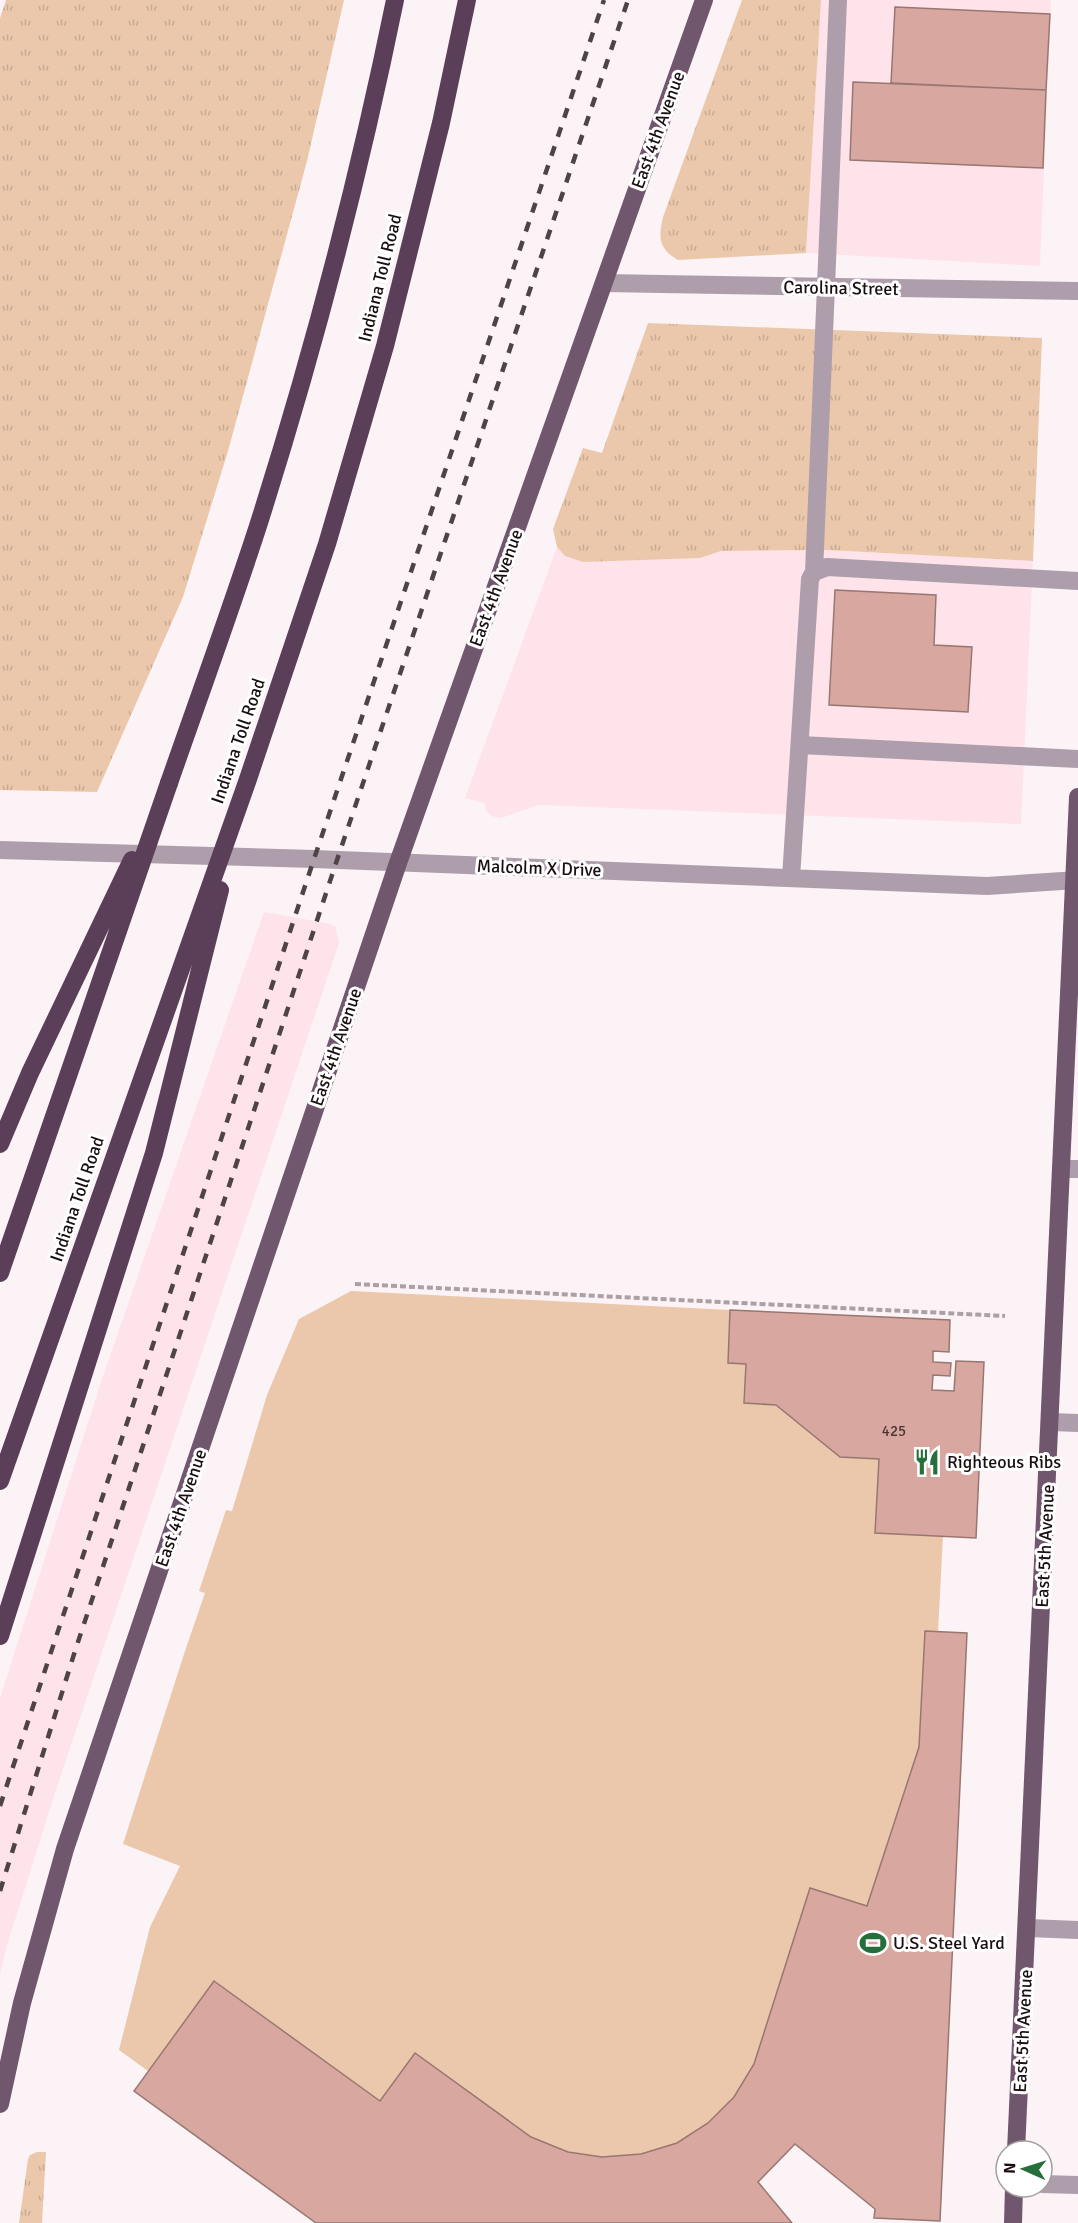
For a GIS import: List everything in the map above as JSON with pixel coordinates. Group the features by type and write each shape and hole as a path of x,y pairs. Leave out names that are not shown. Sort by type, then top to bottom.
{"highway":[{"path":"0,1273 258,525 314,338 372,113 395,0"},
{"name":"Indiana Toll Road","path":"0,1481 247,782 327,544 385,346 441,123 467,0"},
{"path":"0,1636 154,1153 247,782"},
{"path":"0,1144 30,1073 170,783"}],"main road":[{"name":"East 4th Avenue","path":"0,2104 22,2002 65,1849 398,863 704,0"},
{"name":"East 5th Avenue","path":"1017,2139 1051,1422 1070,1169 1078,797"},
{"path":"1013,2223 1014,2199"}],"street":[{"path":"791,878 810,579 814,572 838,0"},
{"name":"Carolina Street","path":"604,283 1078,291"},
{"path":"814,572 827,567 1078,581"},
{"path":"800,745 1078,759"},
{"name":"Malcolm X Drive","path":"0,850 987,886 1076,880"},
{"path":"1051,1422 1078,1423"},
{"path":"1028,1928 1078,1930"},
{"path":"1054,2184 1078,2185"}],"path":[{"path":"355,1284 1005,1316"}],"shaded area":[{"path":"821,0 1051,0 1040,266 806,253"},
{"path":"557,547 565,556 700,558 721,551 828,550 1033,561 1021,824 539,805 501,818 491,816 484,803 465,798"},
{"path":"264,912 335,926 339,943 55,1793 0,1974 0,1698 102,1379"}],"green space":[{"path":"6,0 344,0 307,161 228,451 183,597 97,792 0,790 0,18"},
{"path":"742,0 821,0 806,253 678,260 667,252 662,242 663,217"},
{"path":"648,323 1042,338 1033,561 828,550 721,551 700,558 583,562 565,556 557,547 553,529 583,448 602,453"},
{"path":"351,1291 730,1310 728,1362 746,1364 744,1403 776,1405 840,1457 879,1459 875,1533 943,1536 938,1632 925,1631 919,1747 867,1906 810,1888 754,2064 734,2097 708,2123 677,2143 641,2154 602,2157 568,2152 531,2137 415,2053 380,2101 215,1981 148,2071 119,2050 150,1927 180,1866 123,1844 205,1593 199,1591 226,1510 232,1511 267,1395 299,1319"},
{"path":"46,2152 42,2223 19,2223 28,2159 30,2155"}],"building":[{"path":"895,7 1050,14 1046,90 891,83"},
{"path":"853,82 1046,90 1043,168 850,160"},
{"path":"835,590 936,595 934,645 972,647 968,712 829,705"},
{"path":"730,1310 950,1320 949,1352 933,1351 933,1362 951,1363 950,1376 933,1375 932,1390 954,1391 956,1361 984,1362 976,1538 875,1533 879,1459 840,1457 776,1405 744,1403 746,1364 728,1363"},
{"name":"U.S. Steel Yard","path":"925,1631 967,1633 940,2221 874,2218 875,2209 795,2144 758,2182 792,2223 316,2223 134,2091 214,1981 380,2101 415,2053 531,2137 568,2152 602,2157 641,2154 677,2143 708,2123 734,2097 754,2064 810,1888 867,1906 919,1747"}],"railway":[{"path":"0,1806 314,859 604,0"},
{"path":"0,1891 75,1651 337,860 628,0"}],"place":[{"name":"Righteous Ribs","path":"927,1462"},
{"name":"U.S. Steel Yard","path":"873,1943"}]}
